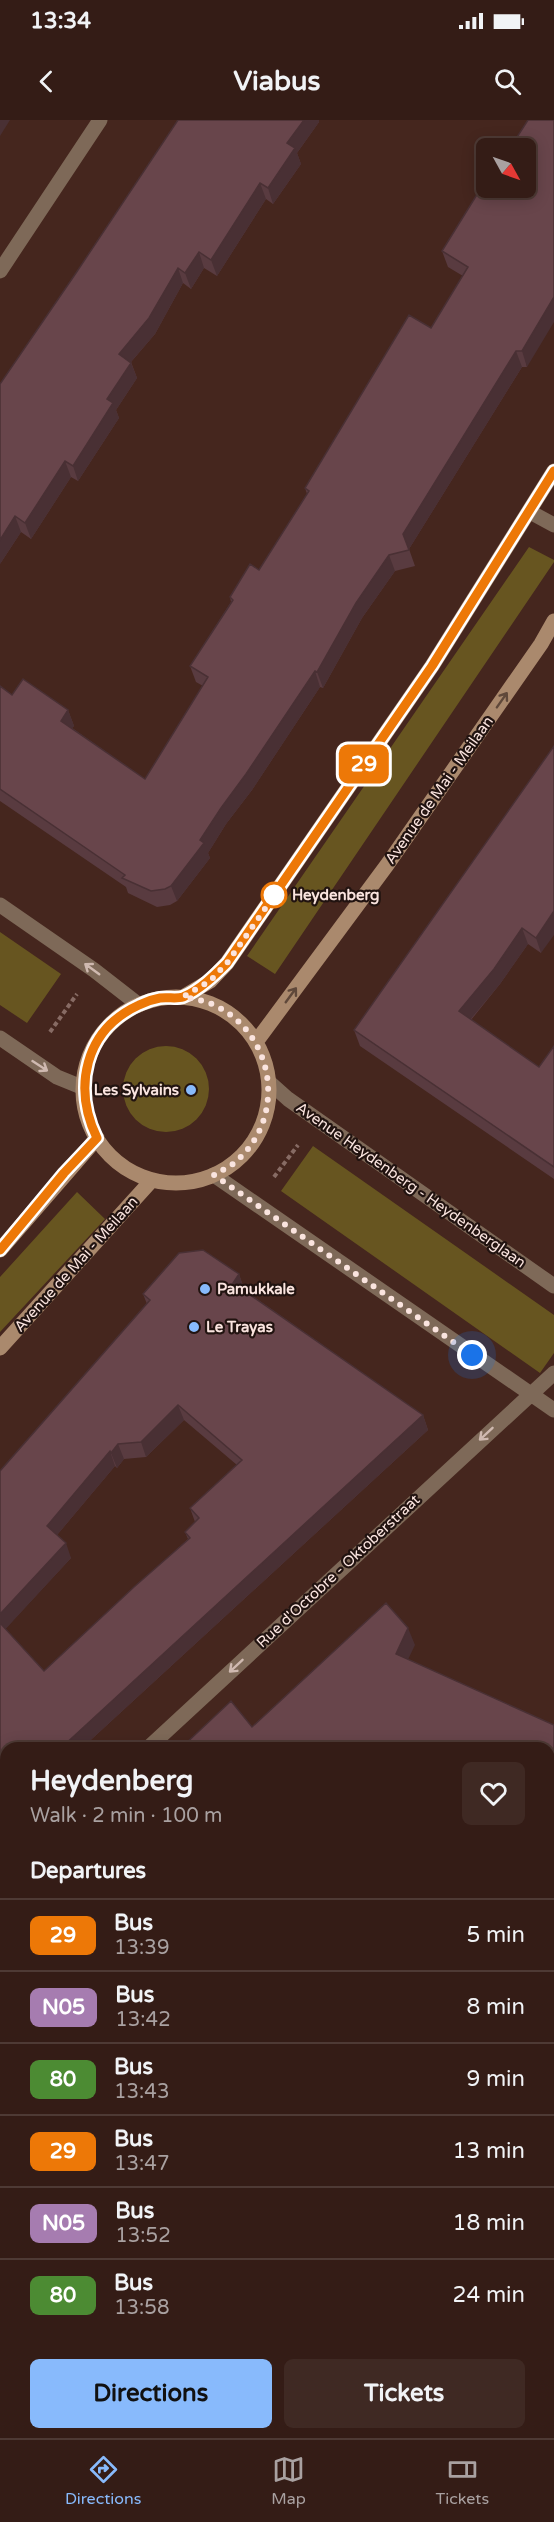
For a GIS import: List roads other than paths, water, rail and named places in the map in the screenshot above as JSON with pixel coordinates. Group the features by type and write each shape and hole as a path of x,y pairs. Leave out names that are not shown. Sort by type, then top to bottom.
{"street":[{"path":"0,271 100,120"},
{"name":"Avenue de Mai - Meilaan","path":"183,997 210,981 227,963 432,666 554,471"},
{"path":"530,512 554,525"},
{"name":"Avenue de Mai - Meilaan","path":"256,1042 387,865 541,644 554,621"},
{"path":"0,905 94,970 139,1005"},
{"name":"Avenue de Mai - Meilaan","path":"183,997 217,1006 239,1022 256,1042 267,1068 268,1105 261,1127 249,1146 234,1163 214,1175 183,1182 152,1180 130,1171 111,1156 97,1138 87,1113 84,1088 86,1067 94,1047 120,1016 139,1005 160,998 183,997"},
{"path":"0,1038 57,1077 84,1088"},
{"name":"Avenue Heydenberg - Heydenberglaan","path":"269,1082 288,1099 554,1286"},
{"path":"0,1250 64,1173 97,1138"},
{"path":"214,1175 554,1410"},
{"name":"Avenue de Mai - Meilaan","path":"0,1348 152,1180"},
{"name":"Rue d'Octobre - Oktoberstraat","path":"154,1742 554,1373"}],"place":[{"name":"Heydenberg","path":"274,895"},
{"name":"Les Sylvains","path":"191,1090"},
{"name":"Pamukkale","path":"205,1289"},
{"name":"Le Trayas","path":"194,1327"}]}
